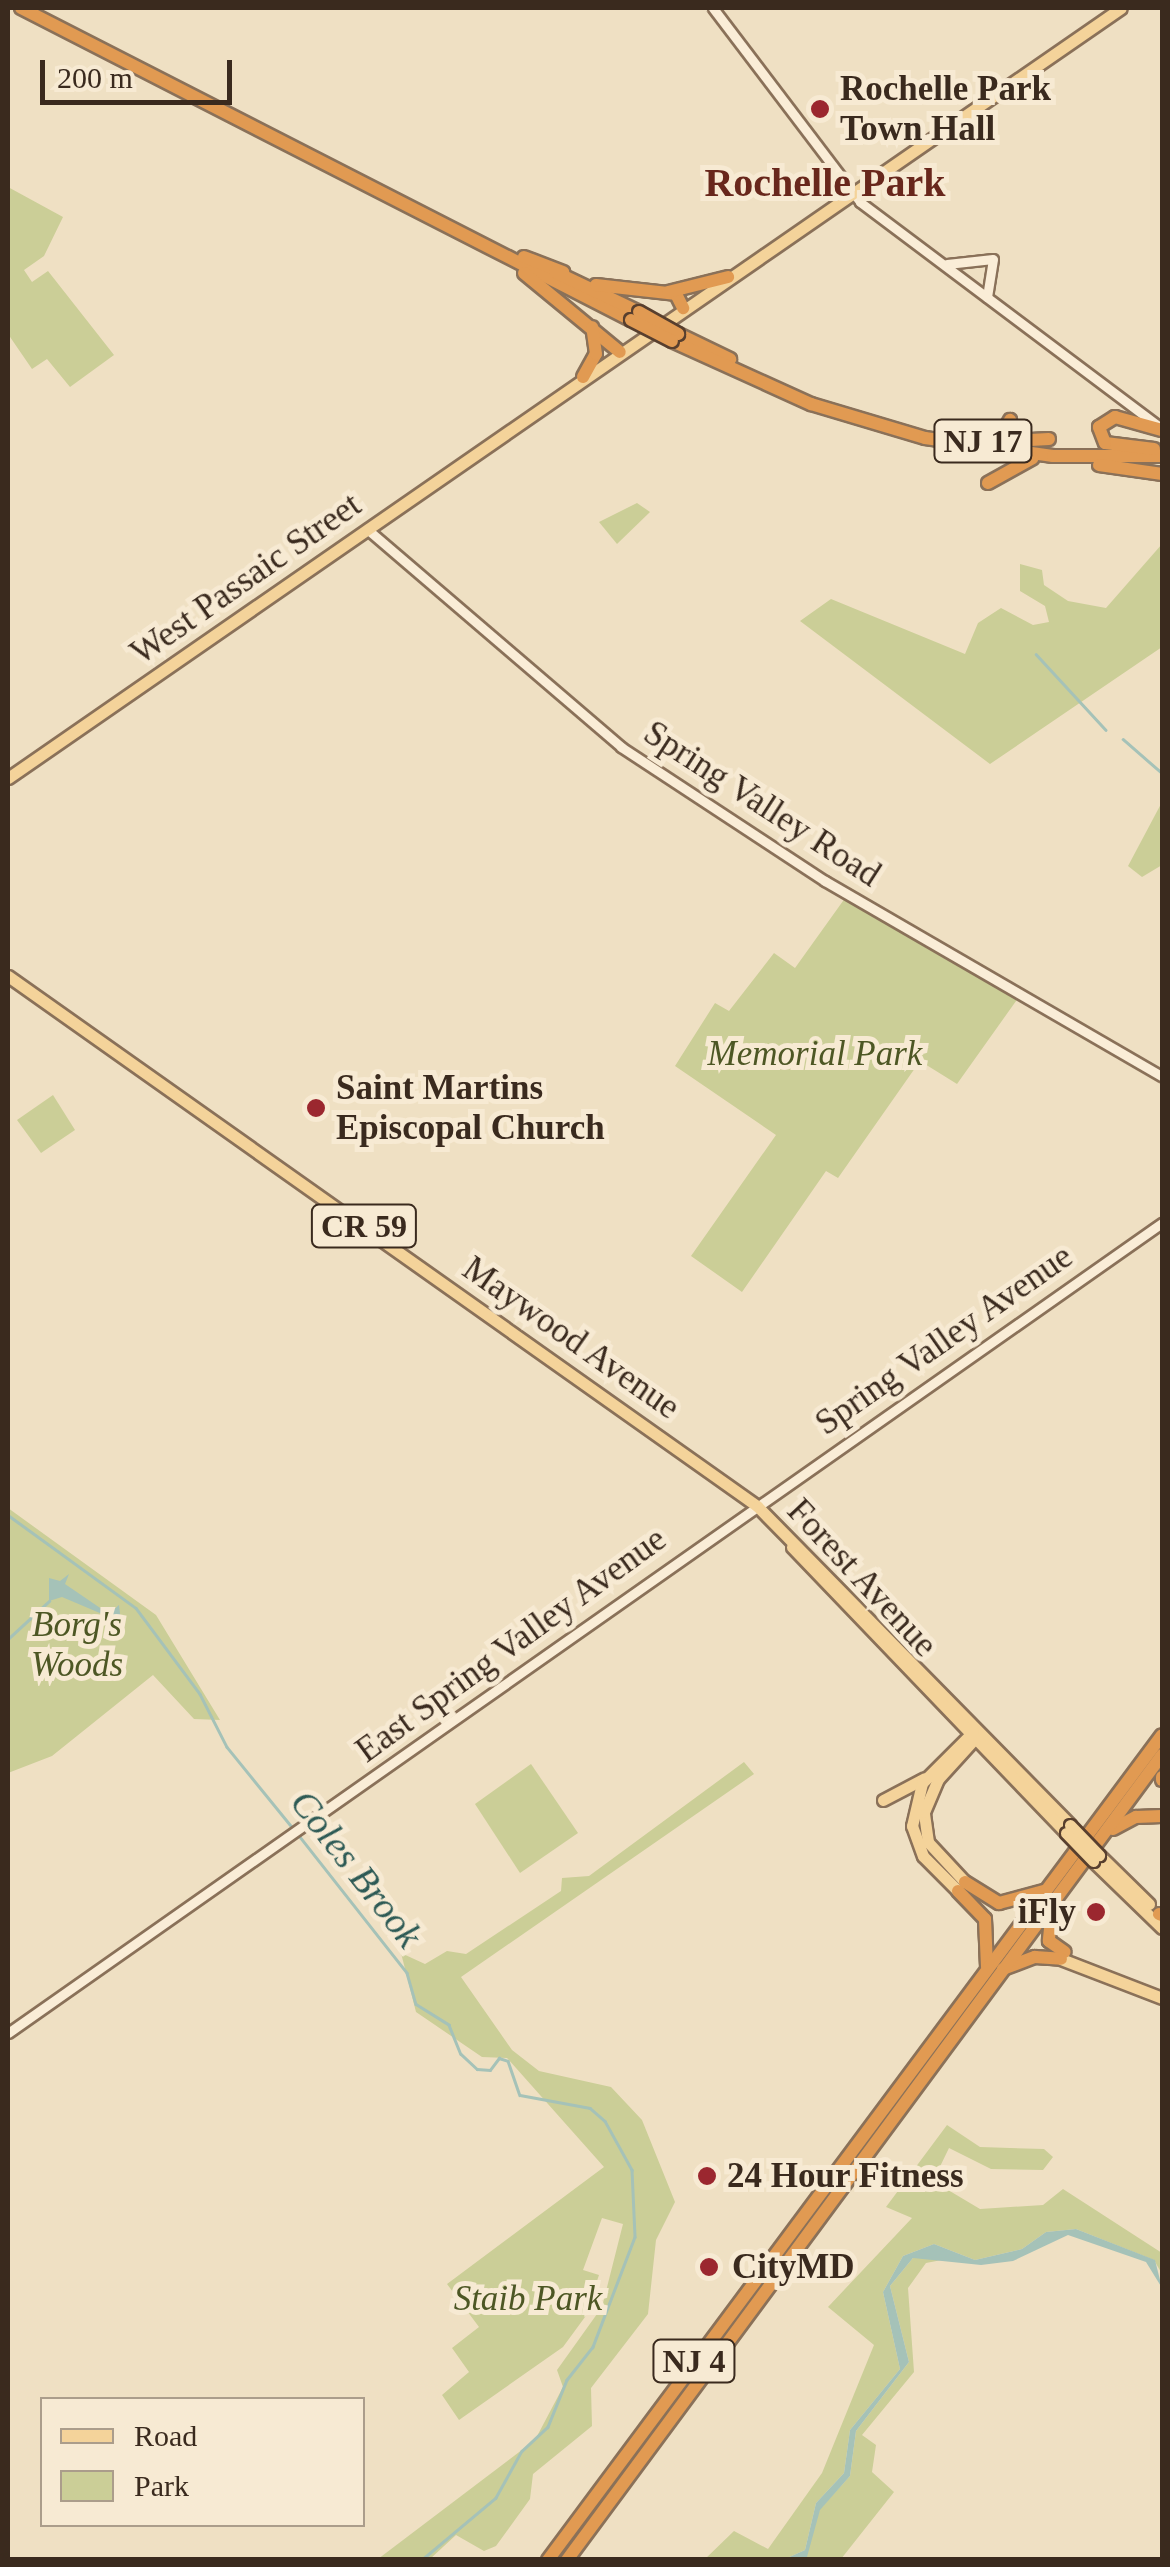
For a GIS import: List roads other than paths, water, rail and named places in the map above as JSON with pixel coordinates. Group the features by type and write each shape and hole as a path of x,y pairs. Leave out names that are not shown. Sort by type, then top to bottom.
{"highway":[{"name":"NJ 17","path":"21,8 504,256 635,316"},
{"name":"NJ 17","path":"37,8 675,338 815,401 958,444 1073,458 1160,452"},
{"path":"504,256 620,352"},
{"path":"524,257 610,289 668,292 728,276"},
{"path":"668,292 683,308"},
{"path":"582,377 596,354 591,325"},
{"name":"NJ 17","path":"815,401 996,441 1160,452"},
{"path":"1160,452 1105,443 1099,427 1115,417 1162,428"},
{"path":"996,441 1010,420"},
{"path":"996,441 1048,439"},
{"path":"958,444 993,462 988,483 1018,463 1053,456"},
{"path":"1073,458 1162,474"},
{"name":"NJ 4","path":"548,2560 1053,1892 1162,1734"},
{"name":"NJ 4","path":"1053,1892 1102,1836 1162,1756"},
{"path":"1102,1836 1136,1817 1162,1816"},
{"path":"962,1887 999,1903 1053,1892 1046,1929 1049,1941 1063,1956"},
{"path":"962,1887 985,1919 994,1970 1035,1957 1063,1956"},
{"name":"NJ 4","path":"567,2560 994,1970"}],"main road":[{"path":"849,192 1120,8"},
{"name":"West Passaic Street","path":"8,778 849,192"},
{"name":"Maywood Avenue","path":"8,976 758,1506"},
{"name":"Forest Avenue","path":"758,1506 816,1576 975,1734 996,1761 1068,1829"},
{"name":"Forest Avenue","path":"758,1506 1096,1858 1162,1918"},
{"path":"948,1708 954,1734 951,1758 927,1801 925,1832 962,1887"},
{"path":"884,1800 928,1776 975,1734"},
{"path":"951,1758 970,1754 996,1761"},
{"path":"928,1776 914,1802 914,1841 962,1887"},
{"path":"1063,1956 1162,1990"},
{"path":"1063,1956 1162,1998"}],"street":[{"path":"713,8 849,192 1162,428"},
{"path":"941,262 993,259 987,297"},
{"name":"Spring Valley Road","path":"366,529 621,748 825,881 1162,1076"},
{"name":"Spring Valley Avenue","path":"758,1506 1162,1222"},
{"name":"East Spring Valley Avenue","path":"8,2032 758,1506"}],"water":[{"path":"69,1574 65,1584 109,1614 119,1605 121,1622 62,1597 49,1601 49,1578 60,1581"},
{"path":"1076,2229 1155,2260 1162,2288 1146,2262 1068,2235 1013,2261 981,2265 913,2258 890,2286 909,2362 856,2431 850,2476 820,2510 807,2557 785,2559 805,2550 816,2503 844,2473 850,2430 900,2369 883,2292 903,2256 934,2244 975,2260 1022,2249 1046,2232"}],"waterway":[{"path":"1036,654 1106,730"},
{"path":"1123,739 1162,773"},
{"name":"Coles Brook","path":"8,1515 136,1608 200,1694 227,1747 292,1827"},
{"path":"8,1639 49,1601"},
{"name":"Coles Brook","path":"297,1833 407,1973 416,2004 449,2025 461,2054 477,2069 490,2070 499,2058 508,2061 520,2095 590,2108 605,2121 632,2170 635,2237 593,2347 567,2380 548,2427 522,2451 496,2498 422,2560"}],"place":[{"name":"Rochelle Park Town Hall","path":"820,109"},
{"name":"Saint Martins Episcopal Church","path":"316,1108"},
{"name":"iFly","path":"1096,1912"},
{"name":"24 Hour Fitness","path":"707,2176"},
{"name":"CityMD","path":"709,2267"}],"district":[{"name":"Rochelle Park","path":"825,183"}],"park label":[{"name":"Memorial Park","path":"815,1054"},
{"name":"Borg's Woods","path":"77,1645"},
{"name":"Staib Park","path":"528,2299"}]}
